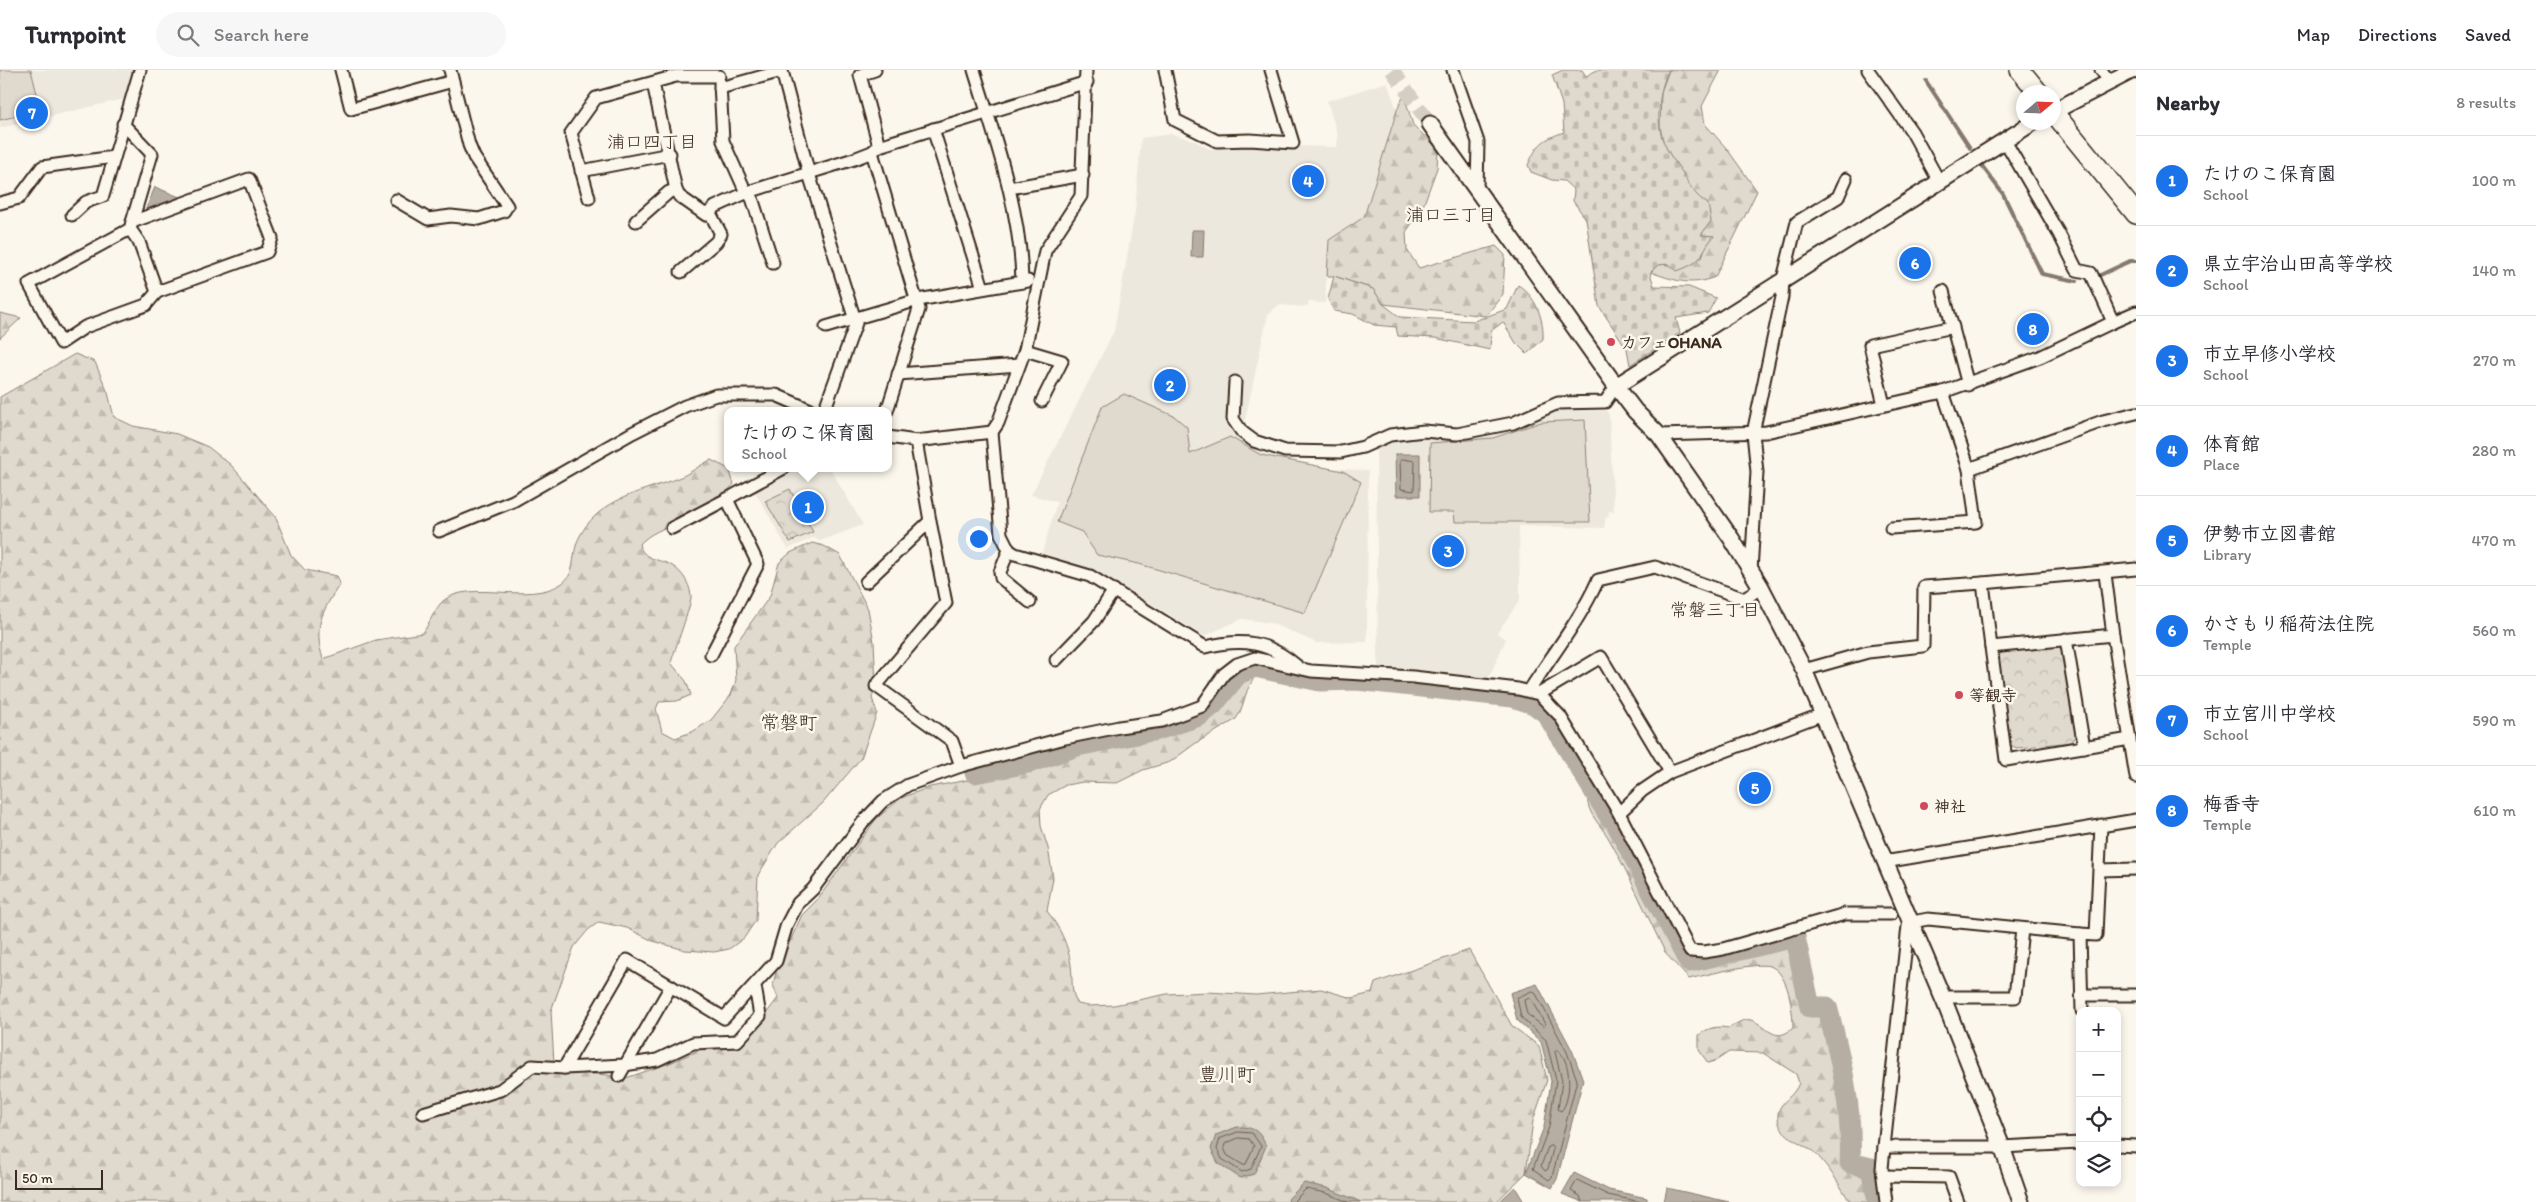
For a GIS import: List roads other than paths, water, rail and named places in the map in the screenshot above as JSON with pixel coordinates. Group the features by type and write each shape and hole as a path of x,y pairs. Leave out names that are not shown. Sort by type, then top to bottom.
{"main road":[{"path":"2020,70 2032,85"},
{"path":"2061,121 2136,214"}],"street":[{"path":"72,215 86,202 103,196 140,70"},
{"path":"340,70 351,109 452,75 469,146 474,157 507,206 504,211 479,219 451,216 428,219 396,200"},
{"path":"720,88 784,70 809,174 856,323 825,407"},
{"path":"875,70 859,73 875,149 919,309 888,407"},
{"path":"974,70 1009,188 1022,249 1022,282"},
{"path":"1086,70 1081,196 1044,251 1025,350 998,423 992,432 1000,529 1004,543 1009,550 1090,576 1206,647 1232,642 1253,642 1287,657 1300,669"},
{"path":"1165,70 1175,120 1217,141 1250,140 1294,143 1271,70"},
{"path":"1453,70 1478,142 1476,188"},
{"path":"1868,70 1912,132 1940,183"},
{"path":"2061,107 2106,76 2133,70"},
{"path":"589,198 571,133 596,98 676,76 718,73 723,141 748,192 773,263"},
{"path":"653,83 670,154 676,190 679,196 702,214 710,213 715,207 748,192 809,174 933,129 1087,82"},
{"path":"123,124 152,154 131,226 157,292"},
{"path":"1430,124 1616,386 1635,411 1659,435 1761,587 1804,670 1824,714 1884,862 1912,922 2002,1147 2021,1202"},
{"path":"933,129 984,288"},
{"path":"1235,382 1233,419 1242,432 1254,441 1285,451 1341,452 1362,447 1390,435 1424,431 1457,434 1513,423 1558,403 1606,402 1616,386 2022,130"},
{"path":"2005,141 2059,234 2077,270 2091,273 2113,322"},
{"path":"581,171 670,154"},
{"path":"0,203 19,198 42,167 114,157"},
{"path":"1009,188 1082,175"},
{"path":"249,179 272,238 266,252 157,292 146,305 84,327 61,343 29,284 131,226 249,179"},
{"path":"1751,571 1757,472 1753,432 1782,297 1783,279 1797,222 1838,197 1846,179"},
{"path":"636,222 669,192 676,190"},
{"path":"681,272 716,242 721,234 710,213"},
{"path":"826,327 918,300 1037,280"},
{"path":"1943,290 1968,384"},
{"path":"1659,435 1774,430 1943,392 2040,357 2136,312"},
{"path":"1884,405 1870,345 1953,328"},
{"path":"1025,350 1062,361 1042,401"},
{"path":"898,374 1019,365"},
{"path":"1891,528 1976,522 1969,469 1943,392"},
{"path":"439,531 513,501 632,433 685,406 716,394 776,395 804,407"},
{"path":"1969,469 2076,430 2136,413"},
{"path":"892,438 916,441 992,432"},
{"path":"916,441 946,603 876,686 952,740 961,766"},
{"path":"672,528 777,472"},
{"path":"711,655 758,564 727,500"},
{"path":"866,582 930,521"},
{"path":"1009,550 1000,572 1001,578 1030,602"},
{"path":"1534,692 1586,606 1598,580 1655,567 1744,599 1761,587"},
{"path":"1804,670 1868,652 1923,646 1924,587 2105,574 2136,569"},
{"path":"2105,574 2136,777"},
{"path":"1983,583 2006,760 2130,739"},
{"path":"1056,660 1094,621 1114,590"},
{"path":"1991,647 2113,635"},
{"path":"2066,640 2084,746"},
{"path":"564,1068 627,960 724,1018 776,962 787,924 798,903 813,889 863,822 883,801 908,785 961,766 1049,742 1119,727 1162,721 1202,706 1224,674 1245,661 1261,658 1300,669 1412,677 1534,692 1601,657 1670,772"},
{"path":"1534,692 1560,716 1619,814 1690,951 1704,952 1723,949 1845,914 1891,914"},
{"path":"1619,814 1642,791 1670,772 1824,714"},
{"path":"1884,862 2136,820"},
{"path":"1912,922 1928,918 2096,935 2101,825"},
{"path":"2100,870 2136,869"},
{"path":"1886,1202 1883,1176 1884,1147 1905,937 1912,922"},
{"path":"1943,997 2015,997 2022,929"},
{"path":"2080,934 2082,1007"},
{"path":"621,1070 671,986"},
{"path":"423,1113 500,1090 532,1066 621,1070 657,1060 693,1044 738,1041 760,1016 755,986"},
{"path":"2081,995 2136,995"},
{"path":"1884,1147 2002,1147 2076,1143"},
{"path":"2121,1145 2136,1146"},
{"path":"1883,1176 1949,1177 1958,1202"}],"water":[{"path":"155,187 182,198 149,213 145,211"},
{"path":"1192,230 1204,230 1203,257 1191,257"},
{"path":"1395,454 1420,454 1420,496 1396,496"},
{"path":"1537,984 1572,1050 1583,1080 1557,1179 1552,1188 1526,1173 1544,1127 1551,1081 1541,1042 1517,1020 1510,993"},
{"path":"1237,1127 1255,1130 1261,1136 1266,1146 1254,1174 1240,1178 1218,1163 1211,1149 1216,1135"},
{"path":"1574,1173 1609,1190 1647,1198 1647,1202 1583,1202 1562,1194"},
{"path":"1304,1183 1327,1188 1361,1202 1289,1202 1288,1199"},
{"path":"1515,1187 1524,1202 1499,1202"},
{"path":"1667,1188 1729,1202 1664,1202"}],"waterway":[{"path":"1926,81 1970,148"},
{"path":"1982,166 2003,194 2042,274 2077,281"},
{"path":"2094,278 2130,261 2136,261"},
{"path":"975,773 1028,763 1077,746 1157,730 1199,716 1213,705 1238,674 1255,667 1320,681 1357,680 1513,697 1534,704 1546,713 1610,817 1615,821 1689,962 1795,937 1810,1007 1827,1007 1837,1045 1848,1104 1850,1163 1871,1168 1878,1202"}],"tunnel":[{"path":"1392,70 1430,124"}],"place":[{"name":"市立宮川中学校","path":"32,113"},
{"name":"体育館","path":"1308,181"},
{"name":"かさもり稲荷法住院","path":"1915,263"},
{"name":"梅香寺","path":"2033,329"},
{"name":"カフェOHANA","path":"1611,342"},
{"name":"県立宇治山田高等学校","path":"1170,385"},
{"name":"たけのこ保育園","path":"808,507"},
{"name":"市立早修小学校","path":"1448,551"},
{"name":"等観寺","path":"1959,695"},
{"name":"伊勢市立図書館","path":"1755,788"},
{"name":"神社","path":"1924,806"}],"district":[{"name":"浦口四丁目","path":"652,142"},
{"name":"浦口三丁目","path":"1451,215"},
{"name":"常磐三丁目","path":"1715,610"},
{"name":"常磐町","path":"789,722"},
{"name":"豊川町","path":"1227,1074"}]}
